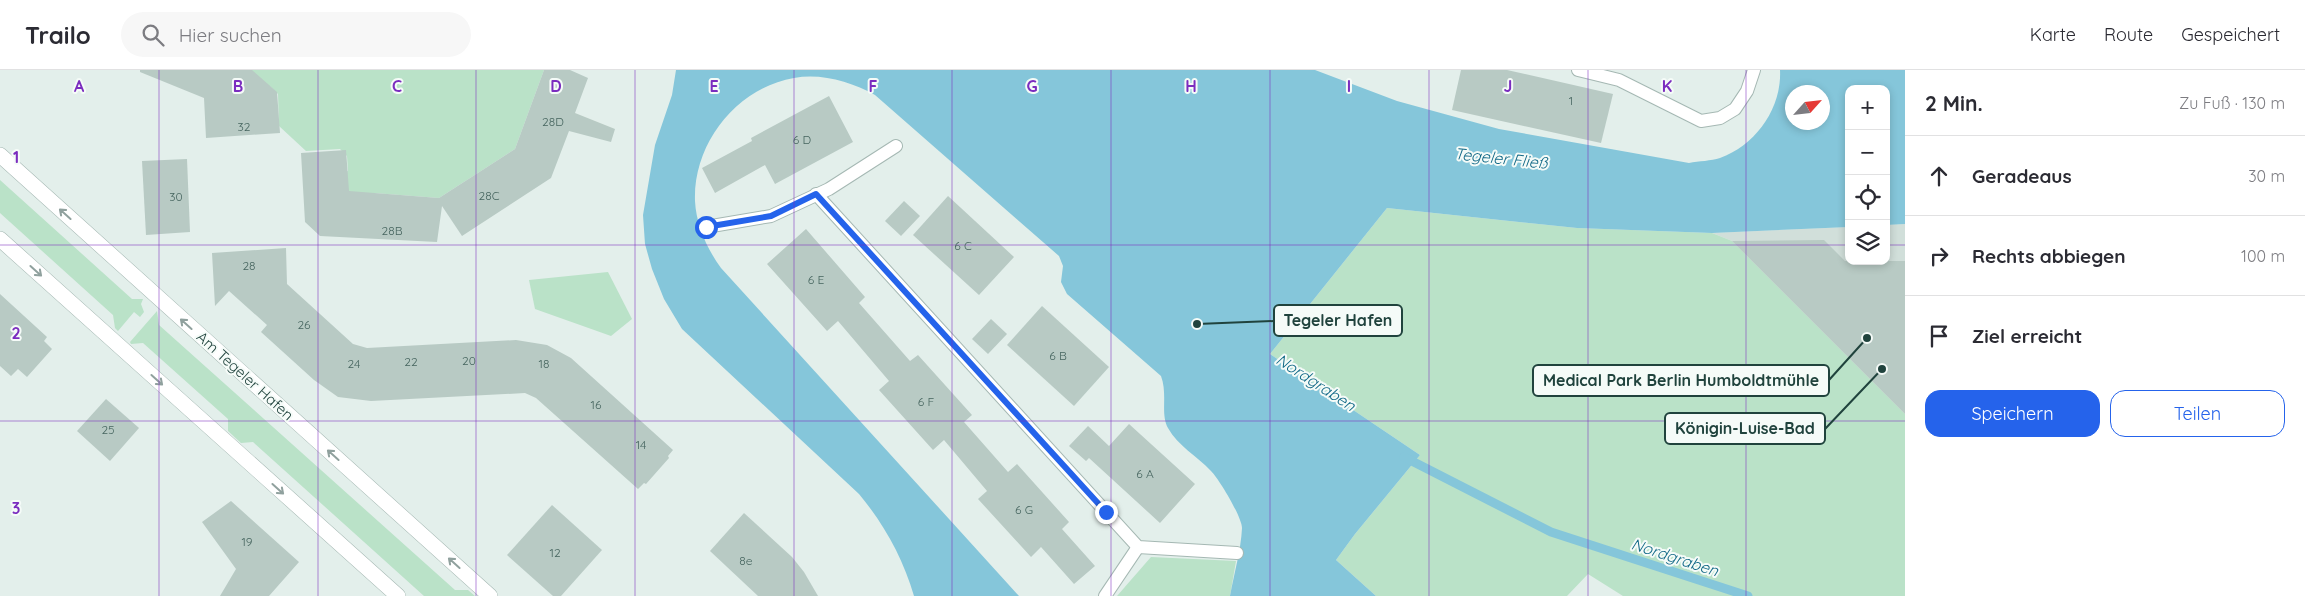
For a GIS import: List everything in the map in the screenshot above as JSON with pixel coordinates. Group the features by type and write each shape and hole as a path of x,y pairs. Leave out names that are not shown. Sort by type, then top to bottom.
{"street":[{"name":"Am Tegeler Hafen","path":"0,155 490,596"},
{"path":"0,238 398,596"}],"lane":[{"path":"1578,70 1619,80 1701,121 1720,118 1735,109 1747,91 1754,70"},
{"path":"706,227 771,216 829,189 896,146"},
{"path":"816,194 1138,547 1237,552"},
{"path":"1105,596 1138,547"}],"shaded area":[{"path":"1905,224 1905,414 1732,241 1712,233 1845,227 1845,265 1890,265 1890,225"}],"green space":[{"path":"235,70 544,70 515,149 439,198 374,193 344,198 345,172 348,171 347,156 340,149 306,151 279,126 278,94 271,87"},
{"path":"0,180 132,299 143,299 141,304 144,312 140,317 134,312 118,331 115,328 113,315 0,213"},
{"path":"1387,208 1577,228 1712,233 1732,241 1905,414 1905,596 1623,596 1588,574 1567,596 1376,596 1336,560 1420,455 1270,354"},
{"path":"608,272 632,319 611,336 535,309 529,280"},
{"path":"157,311 159,325 455,590 468,590 475,596 424,596 253,442 241,443 228,431 228,419 143,343 131,344 130,342"},
{"path":"1151,557 1236,561 1230,596 1117,596"}],"water":[{"name":"Tegeler Fließ","path":"676,70 1315,70 1397,101 1499,129 1689,163 1720,158 1745,144 1755,134 1764,123 1777,98 1780,70 1905,70 1905,224 1890,225 1890,85 1845,85 1845,227 1712,233 1577,228 1387,208 1270,354 1420,455 1336,560 1376,596 1230,596 1242,528 1234,507 1215,475 1177,440 1168,428 1161,376 1067,294 1061,282 1063,266 1059,256 875,95 856,86 826,78 794,78 773,84 754,93 737,106 722,121 710,139 696,179 695,201 700,227 711,253 721,268 1019,596 914,596 910,582 892,542 877,517 859,494 682,329 664,299 652,269 645,244 643,215 655,145 672,95"}],"building":[{"path":"140,70 252,70 277,92 280,133 206,138 204,98 140,72"},
{"path":"544,70 570,70 588,78 575,113 615,129 611,142 569,131 551,178 462,236 442,206 437,242 320,236 305,222 301,153 346,150 349,191 439,198 515,149"},
{"path":"1461,70 1507,70 1613,94 1601,143 1452,110"},
{"path":"829,96 853,142 775,184 765,165 715,193 702,168 752,141 751,138"},
{"path":"187,159 190,232 146,235 142,161"},
{"path":"948,196 1014,257 979,295 913,235"},
{"path":"904,201 920,216 901,236 885,221"},
{"path":"806,229 865,297 859,303 910,361 918,355 972,415 964,422 1008,472 1017,464 1069,522 1062,529 1095,566 1074,584 1041,547 1031,557 978,499 987,491 944,440 933,450 879,390 889,381 838,321 827,331 767,264"},
{"path":"1824,240 1845,261 1845,265 1890,265 1890,261 1905,261 1905,414 1732,241"},
{"path":"286,248 287,284 353,344 367,348 516,340 547,345 571,358 673,450 668,456 669,458 646,484 644,483 638,489 536,398 525,393 371,401 338,397 314,380 261,332 267,325 229,291 215,306 212,253"},
{"path":"0,294 47,337 44,341 52,349 27,377 18,369 11,376 0,366"},
{"path":"1042,306 1109,367 1074,406 1007,345"},
{"path":"991,319 1007,334 988,354 972,339"},
{"path":"106,399 139,428 110,461 77,431"},
{"path":"1129,424 1195,484 1160,523 1089,458 1086,461 1069,446 1088,426 1109,446"},
{"path":"231,501 299,562 269,596 220,596 236,569 202,522"},
{"path":"552,505 602,550 561,596 553,596 507,555"},
{"path":"744,513 792,557 804,572 818,596 758,596 710,551"}],"waterway":[{"name":"Nordgraben","path":"1404,457 1551,532 1748,596"}],"place":[{"name":"Tegeler Hafen","path":"1197,324"},
{"name":"Medical Park Berlin Humboldtmühle","path":"1867,338"},
{"name":"Königin-Luise-Bad","path":"1882,369"}],"route":[{"path":"706,227 771,216 816,194 912,297 1106,512"}]}
